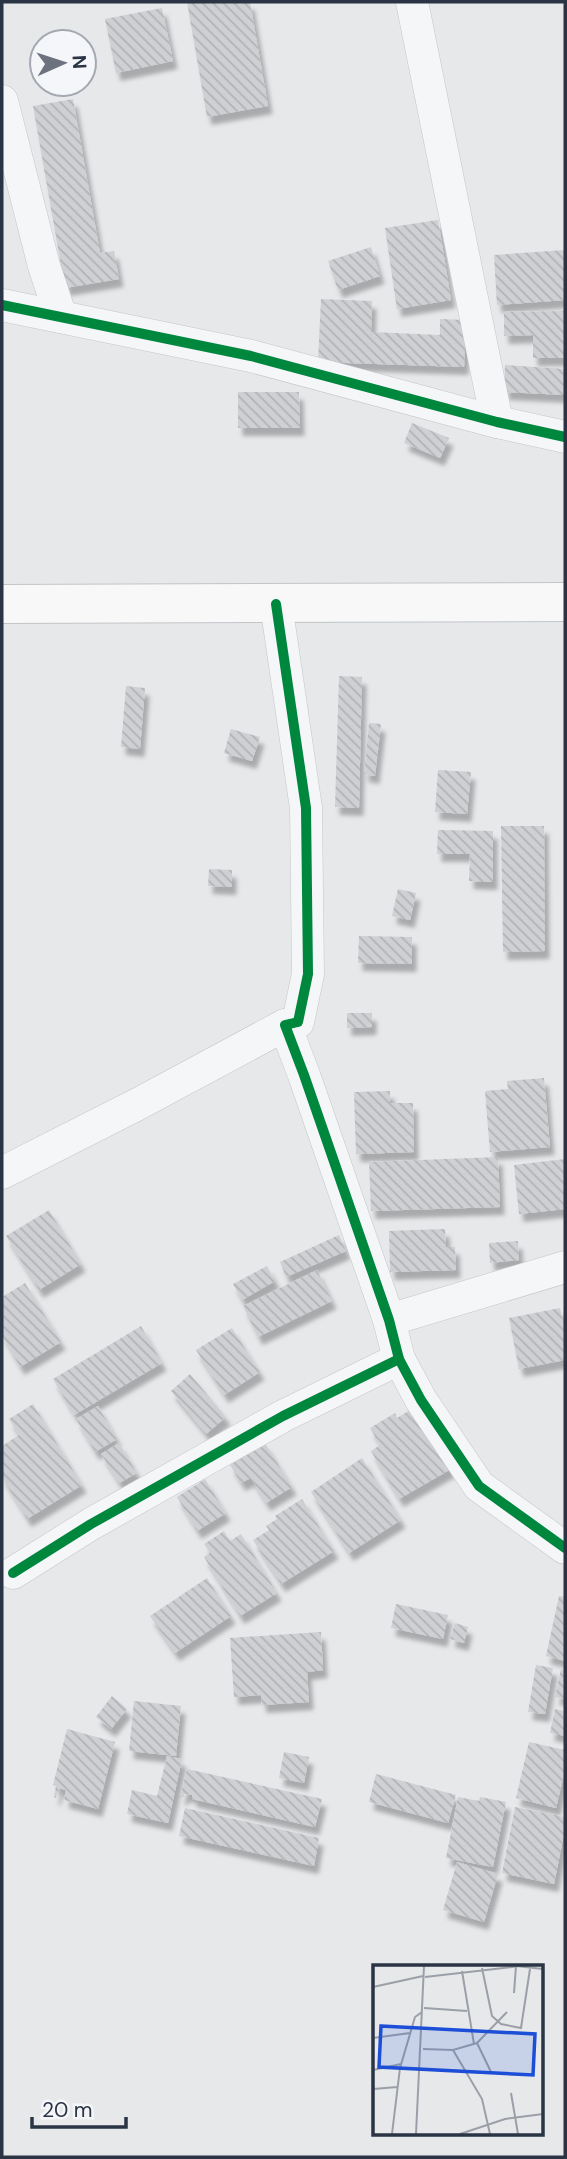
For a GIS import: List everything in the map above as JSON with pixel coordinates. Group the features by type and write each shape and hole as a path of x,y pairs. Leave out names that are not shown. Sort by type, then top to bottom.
{"main road":[{"path":"2,581 276,604 565,602"},
{"path":"2,604 167,593 565,581"}],"street":[{"path":"412,2 498,422"},
{"path":"2,101 44,266 61,317"},
{"path":"2,305 251,356 498,422 565,437"},
{"path":"2,1173 138,1104 285,1024 298,1022 308,974 306,808 276,604"},
{"path":"285,1024 389,1320 399,1359 421,1400 480,1486 565,1548"},
{"path":"389,1320 565,1267"},
{"path":"13,1573 91,1524 283,1416 399,1359"}],"building":[{"path":"187,2 250,2 268,106 207,117"},
{"path":"162,8 173,61 116,73 105,19"},
{"path":"73,99 100,253 114,251 119,279 65,288 33,106"},
{"path":"438,220 451,300 397,309 385,228"},
{"path":"371,247 380,276 338,290 328,261"},
{"path":"565,250 565,300 497,305 494,255"},
{"path":"321,299 372,301 371,332 440,335 440,319 466,320 464,367 318,362"},
{"path":"565,311 565,358 533,358 533,335 504,336 504,312"},
{"path":"505,365 565,369 565,395 504,392"},
{"path":"238,392 299,392 300,428 238,428"},
{"path":"412,423 449,438 440,458 404,443"},
{"path":"339,676 362,677 359,808 335,807"},
{"path":"126,686 145,688 140,749 121,747"},
{"path":"369,723 381,724 375,776 364,774"},
{"path":"231,729 260,737 252,761 224,753"},
{"path":"438,770 471,772 467,814 435,812"},
{"path":"501,826 544,826 545,951 503,952"},
{"path":"438,830 493,831 493,882 469,881 470,854 437,854"},
{"path":"209,869 232,870 232,887 208,886"},
{"path":"398,889 416,893 410,920 392,916"},
{"path":"359,936 412,937 412,964 358,963"},
{"path":"347,1013 372,1013 372,1027 347,1028"},
{"path":"544,1078 550,1147 490,1152 485,1091 508,1089 507,1081"},
{"path":"390,1091 390,1103 413,1103 414,1152 356,1154 354,1092"},
{"path":"498,1157 500,1207 371,1211 369,1162"},
{"path":"565,1159 565,1209 519,1214 514,1165"},
{"path":"49,1210 81,1264 39,1290 6,1236"},
{"path":"445,1229 446,1247 455,1247 456,1270 390,1272 389,1231"},
{"path":"339,1235 346,1251 286,1277 280,1262"},
{"path":"518,1241 519,1260 490,1263 489,1243"},
{"path":"267,1266 275,1281 242,1300 233,1284"},
{"path":"317,1270 332,1301 258,1337 243,1306"},
{"path":"25,1283 61,1342 20,1367 2,1335 2,1297"},
{"path":"560,1308 565,1333 565,1360 519,1369 509,1318"},
{"path":"141,1326 162,1363 74,1415 53,1379"},
{"path":"232,1328 260,1372 224,1395 196,1350"},
{"path":"190,1374 226,1417 206,1434 171,1391"},
{"path":"33,1404 82,1485 27,1519 2,1477 2,1446 19,1435 9,1419"},
{"path":"98,1406 117,1439 95,1452 76,1419"},
{"path":"415,1407 451,1469 399,1499 371,1451 380,1445 370,1428 395,1413 397,1418"},
{"path":"119,1443 137,1473 119,1483 101,1454"},
{"path":"265,1443 292,1487 266,1503 251,1478 241,1483 230,1465"},
{"path":"362,1458 401,1520 349,1553 311,1492"},
{"path":"205,1479 226,1513 197,1531 177,1497"},
{"path":"302,1499 334,1551 281,1584 253,1540 269,1530 266,1526 277,1519 275,1516"},
{"path":"224,1531 230,1541 241,1534 277,1593 240,1616 204,1557 210,1553 204,1544"},
{"path":"207,1578 231,1616 175,1653 150,1616"},
{"path":"559,1596 565,1597 565,1661 546,1656"},
{"path":"396,1604 448,1615 443,1639 391,1628"},
{"path":"455,1623 468,1627 464,1643 450,1639"},
{"path":"321,1632 323,1670 307,1672 309,1702 262,1705 261,1695 234,1697 230,1638"},
{"path":"536,1665 553,1668 545,1714 528,1712"},
{"path":"561,1669 565,1670 565,1699 555,1697"},
{"path":"112,1696 127,1709 111,1729 96,1717"},
{"path":"134,1701 181,1706 176,1756 129,1751"},
{"path":"555,1709 565,1711 565,1736 550,1733"},
{"path":"67,1729 115,1742 98,1809 64,1800 66,1790 59,1788 56,1798 54,1797 56,1786 53,1785"},
{"path":"529,1742 565,1750 565,1770 556,1808 516,1798"},
{"path":"284,1752 309,1757 304,1783 279,1778"},
{"path":"167,1756 182,1759 168,1823 127,1814 132,1790 157,1796"},
{"path":"187,1769 322,1799 315,1827 192,1799 192,1795 184,1794 184,1797 180,1797"},
{"path":"376,1774 456,1795 448,1823 369,1802"},
{"path":"458,1797 479,1801 480,1797 506,1802 493,1867 446,1858"},
{"path":"515,1807 565,1817 554,1884 502,1873"},
{"path":"185,1808 319,1838 314,1866 179,1836"},
{"path":"457,1862 498,1874 484,1922 443,1910"}],"cycle path":[{"path":"2,305 251,356 497,422 565,437"},
{"path":"276,604 306,808 308,974 298,1022 285,1025 389,1320 399,1359 421,1400 479,1486 565,1548"},
{"path":"13,1573 91,1524 283,1416 399,1359"}]}
